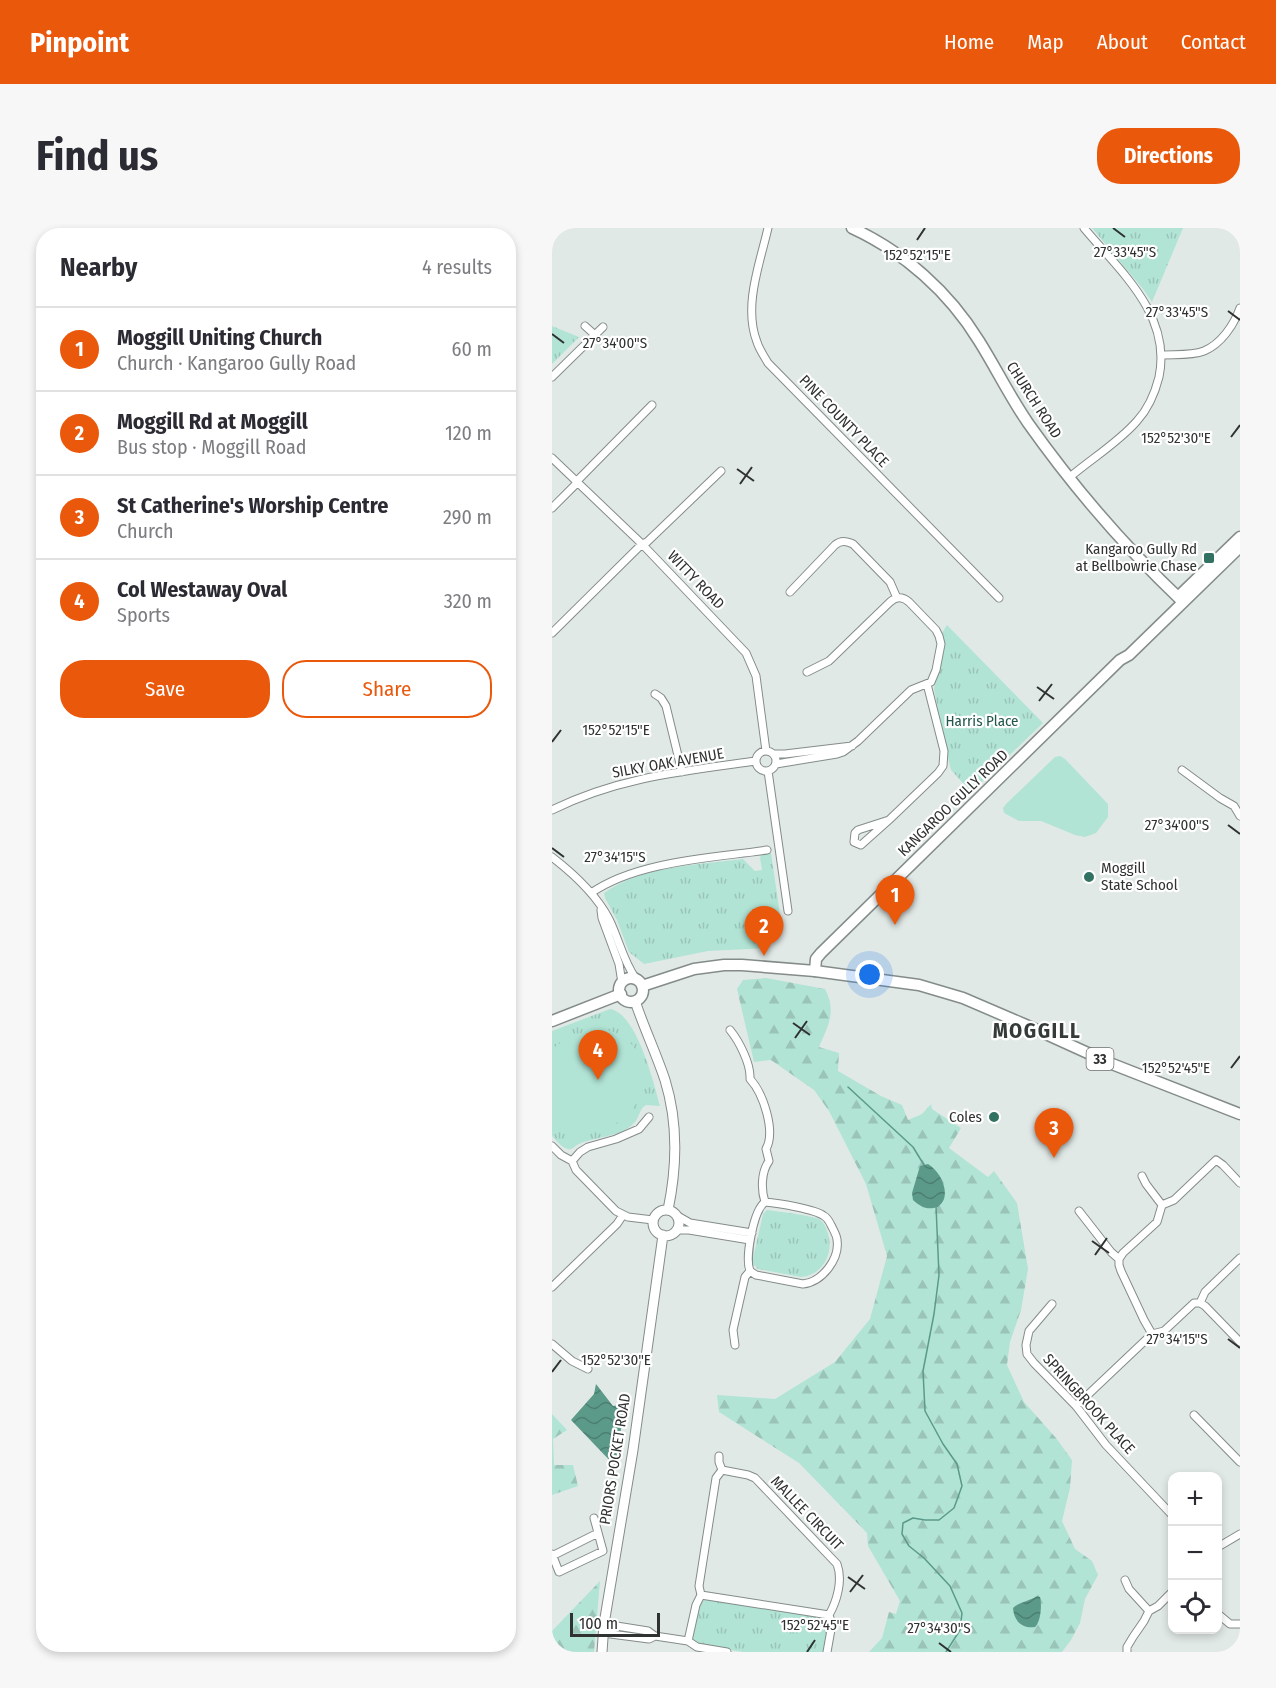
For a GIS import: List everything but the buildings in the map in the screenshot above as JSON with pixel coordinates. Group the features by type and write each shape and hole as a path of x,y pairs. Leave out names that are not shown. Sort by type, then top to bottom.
{"main road":[{"name":"CHURCH ROAD","path":"852,228 897,254 925,277 952,304 978,340 1029,424 1114,531 1180,600"},
{"name":"KANGAROO GULLY ROAD","path":"1180,600 1240,537"},
{"name":"KANGAROO GULLY ROAD","path":"815,971 816,959 821,953 1120,660 1125,651 1240,547"},
{"name":"33","path":"552,1021 621,989 628,979 639,983 694,969 724,965 815,971 919,986 955,995 1026,1024 1112,1064 1240,1114"},
{"path":"621,989 625,1000 635,1001 643,993 639,983"}],"street":[{"name":"PINE COUNTY PLACE","path":"768,228 753,294 751,320 757,342 768,363 999,598"},
{"path":"1070,477 1124,433 1141,415 1150,402 1157,385 1161,355 1158,332 1149,310 1084,228"},
{"path":"1161,355 1204,351 1221,340 1238,315 1240,308"},
{"path":"585,326 595,335"},
{"path":"552,377 603,327"},
{"path":"552,508 652,405"},
{"name":"WITTY ROAD","path":"552,458 642,544 746,653 756,676 765,751"},
{"path":"552,633 642,544 721,471"},
{"path":"790,592 835,545 840,541 846,541 853,544 890,582 897,597"},
{"path":"807,672 829,662 897,597 909,602 936,630 941,644 935,676 931,682 911,690 852,746 837,754 776,764 768,771 762,770 756,761 758,755 765,751 780,755 852,746"},
{"path":"889,820 858,830 855,833 854,842 861,846 889,820 938,773 943,766 944,752 931,692 927,684"},
{"path":"655,694 666,706 682,772"},
{"path":"774,754 776,764"},
{"name":"SILKY OAK AVENUE","path":"552,810 603,788 641,778 756,761"},
{"path":"1182,770 1234,806 1240,816"},
{"path":"768,771 788,911"},
{"path":"591,892 626,875 655,867 767,850"},
{"path":"552,856 591,892 608,917 626,963 639,983"},
{"path":"601,908 602,918 619,964 621,989"},
{"path":"635,1001 665,1083 672,1113 675,1149 672,1212 679,1224 670,1235 663,1235 655,1230 653,1220 658,1212 672,1212 690,1223 751,1237"},
{"path":"730,1030 737,1038 750,1072 750,1079 758,1087 768,1120 770,1141 766,1149 769,1161 766,1165 762,1192 765,1202"},
{"path":"572,1161 588,1146 616,1139 639,1128 649,1117"},
{"path":"552,1146 572,1161 576,1170 616,1211 623,1215 653,1220"},
{"path":"1162,1205 1174,1200 1216,1160 1240,1183"},
{"path":"1142,1176 1162,1205"},
{"path":"765,1202 815,1211 824,1215 828,1220 837,1239 833,1262 813,1281 803,1284 756,1275 750,1271 747,1264 751,1237 758,1209 765,1202"},
{"path":"1152,1334 1121,1271 1119,1259 1157,1222 1162,1205"},
{"path":"1078,1211 1119,1259"},
{"path":"552,1287 617,1224 623,1215"},
{"path":"676,1230 751,1237"},
{"name":"PRIORS POCKET ROAD","path":"602,1652 663,1235"},
{"path":"1200,1303 1205,1292 1240,1258"},
{"path":"735,1345 733,1330 745,1277 750,1271"},
{"path":"1076,1406 1152,1334 1164,1331 1194,1303 1205,1306 1240,1342"},
{"name":"SPRINGBROOK PLACE","path":"1052,1304 1029,1331 1027,1354 1076,1406 1106,1445 1168,1510"},
{"path":"552,1344 573,1361 588,1369"},
{"path":"1194,1415 1240,1462"},
{"path":"688,1641 696,1605 701,1595 699,1586 716,1478 722,1470 719,1456"},
{"name":"MALLEE CIRCUIT","path":"722,1470 755,1478 837,1564 840,1572 835,1604 829,1615"},
{"path":"594,1518 603,1551 559,1572 552,1555 598,1533"},
{"path":"1222,1545 1240,1534"},
{"path":"1125,1580 1129,1589 1149,1611"},
{"path":"701,1595 829,1615 832,1624 828,1652"},
{"path":"1126,1652 1132,1637 1149,1611 1168,1597"},
{"path":"1222,1617 1230,1624 1240,1624"},
{"path":"604,1628 649,1639 655,1636 688,1641 697,1647 727,1652"}],"green space":[{"path":"1092,228 1183,228 1152,302 1143,289"},
{"path":"552,326 579,337 552,364"},
{"name":"Harris Place","path":"947,625 1043,723 971,792 951,770 934,689 943,641 942,633"},
{"path":"1060,756 1108,804 1108,817 1096,833 1085,837 1075,835 1041,821 1019,821 1004,813 1003,808 1006,804 1055,757"},
{"path":"771,853 781,921 769,948 708,951 644,964 629,952 604,893 635,877 689,865 743,859 755,871 762,870 761,855"},
{"path":"766,978 825,989 831,1011 819,1047 839,1053 838,1071 881,1096 902,1105 908,1120 922,1114 931,1104 932,1109 961,1128 949,1148 988,1177 994,1171 1017,1203 1028,1269 1021,1310 1010,1342 1007,1365 1024,1402 1072,1460 1070,1488 1062,1521 1075,1549 1092,1561 1098,1575 1085,1599 1080,1623 1062,1652 869,1652 882,1638 889,1612 896,1614 900,1601 868,1546 867,1533 799,1463 719,1412 717,1395 775,1399 835,1362 870,1319 887,1256 866,1184 829,1111 814,1090 771,1060 754,1062 737,989 743,980"},
{"path":"610,1009 620,1013 636,1036 649,1067 660,1106 646,1105 635,1122 621,1132 566,1149 552,1136 552,1031"},
{"path":"593,1029 614,1032 629,1042 639,1056 643,1073 641,1091 634,1107 620,1121 600,1129 581,1130 563,1125 552,1118 552,1049 567,1038"},
{"path":"767,1210 810,1216 823,1223 830,1246 826,1261 816,1272 801,1277 758,1269 752,1263 763,1214"},
{"path":"552,1414 567,1430 553,1439 554,1465 573,1465 578,1486 552,1495"},
{"path":"600,1581 594,1652 552,1652 552,1631"},
{"path":"707,1599 824,1617 829,1624 825,1652 743,1652 699,1645 693,1641 692,1636 700,1603"}],"water":[{"path":"928,1164 939,1174 945,1189 944,1199 938,1207 925,1208 913,1200 912,1193 920,1166"},
{"path":"596,1384 613,1406 625,1404 615,1466 571,1420 594,1394"},
{"path":"1037,1596 1040,1597 1041,1604 1040,1617 1035,1627 1026,1627 1017,1620 1013,1608"}],"waterway":[{"path":"848,1087 913,1147 924,1165"},
{"path":"936,1206 939,1275 923,1371 925,1411 957,1464 962,1486 954,1508 939,1520 913,1518 903,1523 902,1534 909,1546 924,1558 950,1586 962,1613 960,1630 946,1652"}],"place":[{"name":"Kangaroo Gully Rd at Bellbowrie Chase","path":"1209,558"},
{"name":"Moggill State School","path":"1089,877"},
{"name":"Moggill Uniting Church","path":"895,925"},
{"name":"Moggill Rd at Moggill","path":"764,956"},
{"name":"Col Westaway Oval","path":"598,1080"},
{"name":"Coles","path":"994,1117"},
{"name":"St Catherine's Worship Centre","path":"1054,1158"}],"district":[{"name":"MOGGILL","path":"1037,1031"}]}
